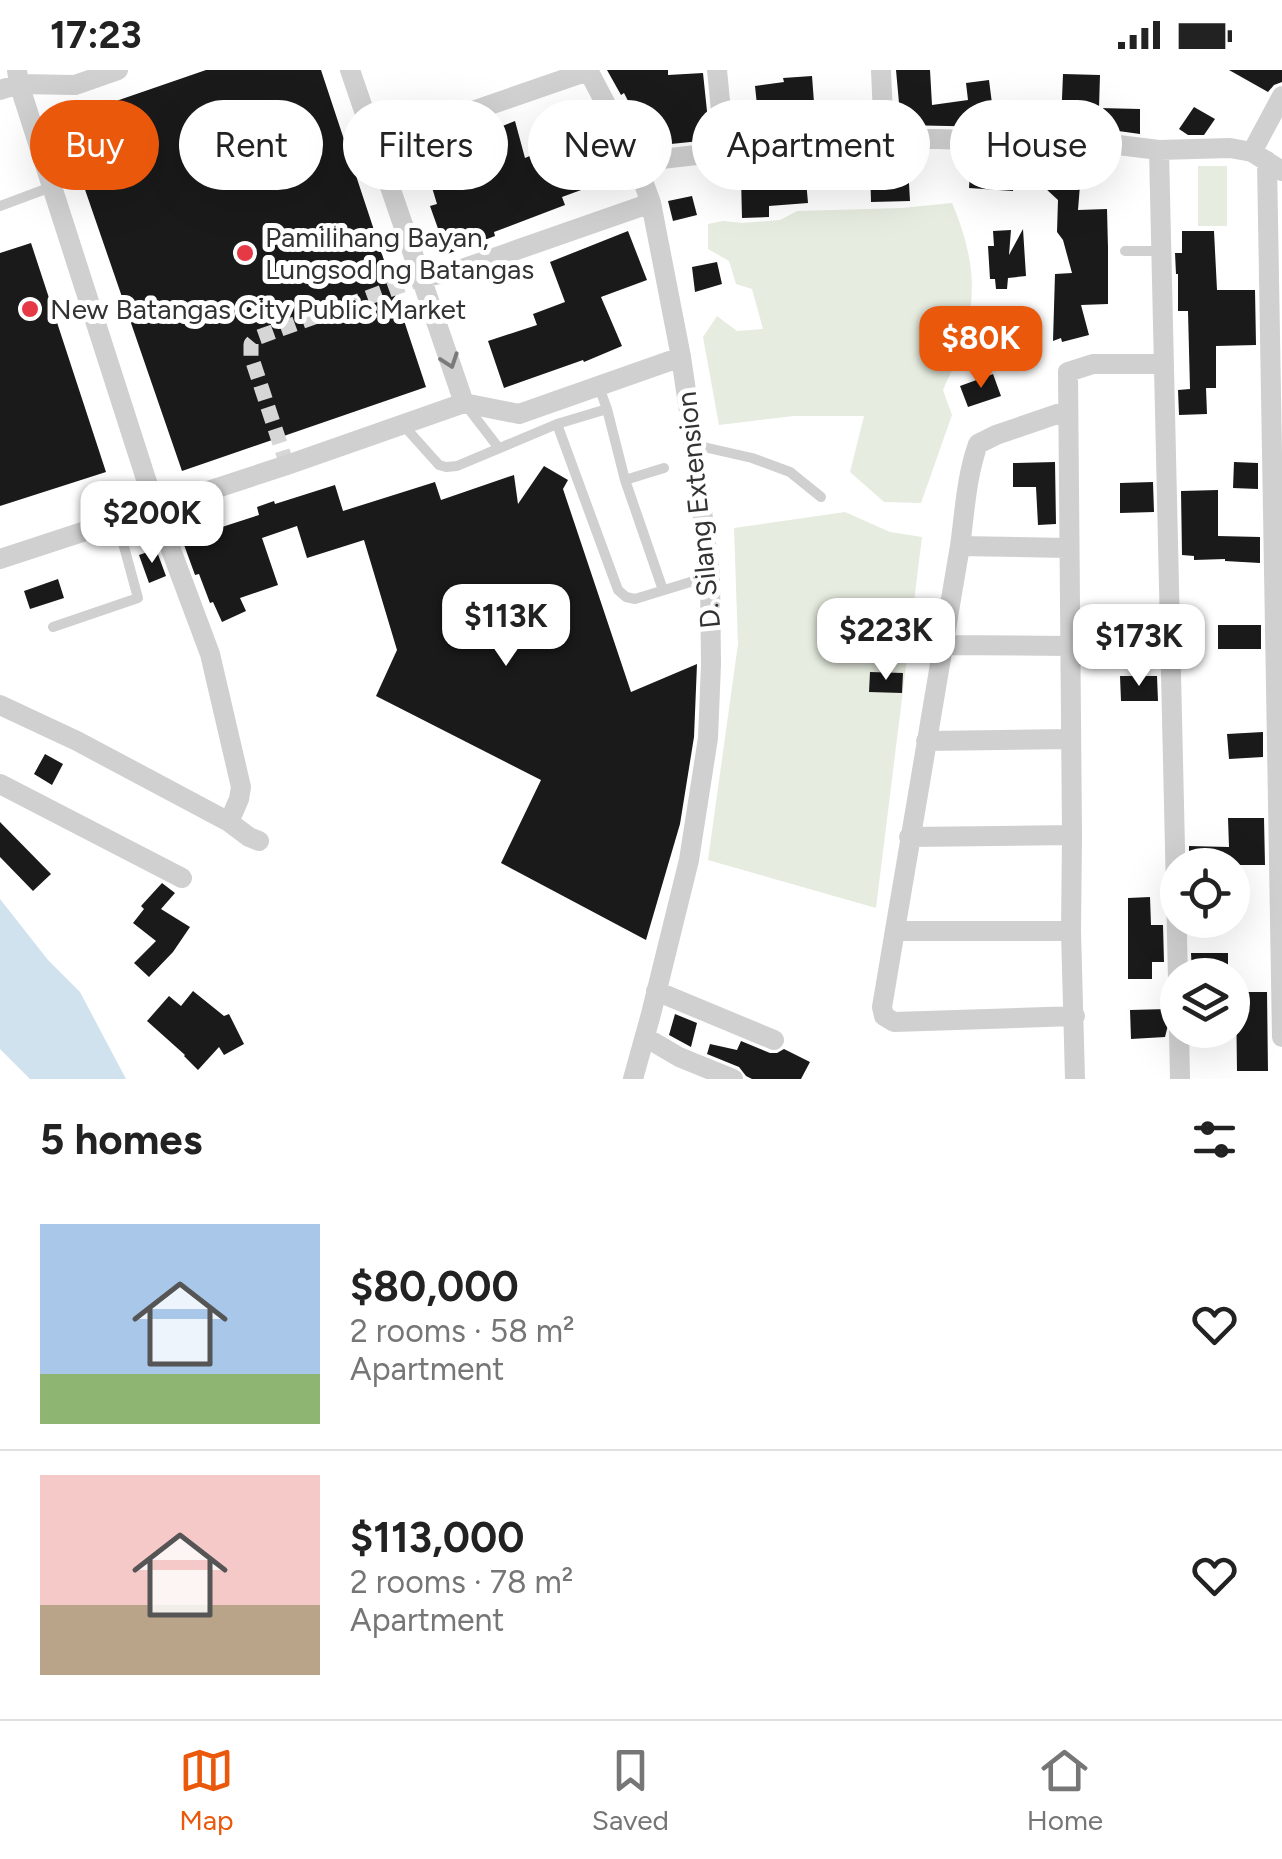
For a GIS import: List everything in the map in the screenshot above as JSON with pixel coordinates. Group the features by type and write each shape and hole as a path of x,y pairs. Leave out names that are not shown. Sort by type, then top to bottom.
{"street":[{"path":"30,130 12,81 75,84 118,70"},
{"path":"350,70 361,100"},
{"path":"502,100 588,70"},
{"name":"D. Silang Extension","path":"588,70 604,100"},
{"path":"717,70 720,100"},
{"path":"881,70 882,100"},
{"path":"1282,96 1267,161 1282,1038"},
{"path":"930,140 1110,144 1159,150 1230,148 1267,161"},
{"path":"1159,150 1178,958"},
{"path":"52,190 155,507 210,654 241,787 229,822"},
{"path":"392,190 464,403"},
{"name":"D. Silang Extension","path":"633,1079 689,860 708,738 711,664 710,576 694,445 681,358 646,190"},
{"path":"422,278 462,269 651,203"},
{"path":"0,559 464,403 520,414 681,358"},
{"path":"1074,1079 1068,372 1093,364 1164,364"},
{"path":"1066,411 978,444 970,465 960,546 882,1006 884,1016 894,1022 1074,1016"},
{"path":"960,546 1068,548"},
{"path":"941,645 1070,646"},
{"path":"0,704 77,741 260,841"},
{"path":"926,740 1070,739"},
{"path":"0,784 182,878"},
{"path":"909,837 1072,835"},
{"path":"896,931 1071,931"},
{"path":"656,990 774,1040"},
{"path":"645,1037 679,1058 733,1079"},
{"path":"1179,1048 1180,1079"}],"lane":[{"path":"0,206 43,190"},
{"path":"1126,251 1161,251"},
{"path":"598,387 663,590"},
{"path":"464,403 498,447"},
{"path":"403,425 446,467 607,409"},
{"path":"557,424 618,590 635,598 710,576"},
{"path":"694,445 752,458 790,472 821,497"},
{"path":"625,480 664,468"},
{"path":"53,627 138,598 117,520"}],"shaded area":[{"path":"1198,166 1227,166 1227,226 1198,226"},
{"path":"952,203 968,253 969,320 943,390 952,415 921,503 884,502 850,472 864,416 794,416 719,425 703,337 717,316 737,331 763,329 752,289 736,284 729,261 708,249 708,224 780,220 797,211"},
{"path":"845,512 890,532 922,537 876,908 708,860 738,644 734,528"}],"water":[{"path":"0,899 48,960 80,992 126,1079 30,1079 0,1049"}],"building":[{"name":"Pamilihang Bayan, Lungsod ng Batangas","path":"206,70 321,70 343,136 343,190 361,190 426,387 182,471 85,190 159,190 159,100 119,100"},
{"path":"607,70 668,70 668,75 703,73 706,100 692,100 692,142 672,144 672,100 628,100 624,93 621,95"},
{"path":"896,70 930,70 932,105 950,102 950,126 930,126 930,100 899,100"},
{"path":"1229,70 1282,70 1282,82 1268,92"},
{"path":"1063,74 1100,75 1099,100 1062,100"},
{"path":"812,76 814,100 756,100 755,86 784,82 783,78"},
{"path":"989,80 992,100 968,100 966,83"},
{"path":"1194,107 1215,119 1204,135 1188,135 1179,129"},
{"path":"1122,109 1140,109 1140,134 1122,132"},
{"path":"515,121 525,158 528,157 528,190 581,190 562,197 565,205 447,254 430,206 437,204 433,190 508,190 508,124"},
{"path":"741,190 807,190 808,203 769,206 769,217 742,218"},
{"path":"871,190 909,190 910,201 871,202"},
{"path":"1047,190 1080,190 1078,210 1107,209 1108,304 1081,305 1089,335 1062,342 1061,338 1053,341 1055,274 1072,273 1057,232 1058,200"},
{"path":"692,196 697,215 673,221 668,201"},
{"path":"1023,229 1026,276 1008,278 1007,289 996,289 995,279 990,279 988,246 994,246 993,231 1011,230 1009,255"},
{"path":"628,231 647,280 601,297 622,346 504,388 488,341 537,325 533,314 565,302 550,262"},
{"path":"1182,231 1214,231 1217,290 1255,290 1256,345 1216,346 1216,388 1206,388 1207,414 1179,415 1178,390 1190,389 1188,311 1178,311 1176,274 1175,253 1182,253"},
{"name":"New Batangas City Public Market","path":"31,243 106,472 0,506 0,253"},
{"path":"717,262 722,284 695,292 692,267"},
{"path":"1029,316 1031,349 990,364 983,348 1000,341 995,329"},
{"path":"993,374 1001,396 968,407 960,386"},
{"path":"1055,462 1056,524 1038,525 1036,487 1013,487 1013,463"},
{"path":"1234,462 1258,463 1258,489 1233,488"},
{"path":"544,466 568,480 563,489 631,692 697,664 694,737 680,824 646,940 501,863 541,780 376,696 397,650 364,540 307,558 297,526 262,538 278,585 240,598 246,611 222,622 199,574 195,575 179,531 219,518 222,527 259,515 257,507 335,485 343,511 435,482 441,500 514,475 518,504"},
{"path":"1153,482 1154,512 1120,513 1120,483"},
{"path":"1218,490 1218,536 1260,537 1260,563 1194,560 1194,556 1182,555 1181,491"},
{"path":"156,549 166,576 149,583 139,555"},
{"path":"58,579 64,598 30,609 24,591"},
{"path":"1218,625 1261,625 1261,649 1218,649"},
{"path":"870,672 903,673 902,693 869,692"},
{"path":"1120,676 1157,676 1158,701 1121,701"},
{"path":"1263,732 1263,757 1229,759 1227,734"},
{"path":"45,754 63,764 52,785 34,774"},
{"path":"1228,818 1264,818 1265,865 1250,865 1250,848 1189,846 1229,847"},
{"path":"0,822 51,874 33,891 0,857"},
{"path":"162,883 175,893 161,909 190,927 149,977 134,963 156,941 133,923 144,909 141,906"},
{"path":"1150,897 1151,925 1160,925 1164,958 1152,962 1152,979 1128,979 1128,898"},
{"path":"1191,953 1228,953 1228,958 1191,958"},
{"path":"193,991 224,1016 229,1014 244,1044 224,1055 219,1047 198,1070 147,1021 169,996 181,1006"},
{"path":"1250,992 1267,992 1268,1071 1237,1071 1237,1048 1250,1048"},
{"path":"1160,1009 1160,1037 1131,1039 1130,1010"},
{"path":"675,1014 697,1023 691,1047 669,1035"},
{"path":"741,1041 770,1053 784,1049 810,1062 801,1079 752,1079 739,1067 707,1054 710,1044 737,1050"}],"tunnel":[{"path":"287,465 251,356 251,344 256,338 422,278"}],"place":[{"name":"Pamilihang Bayan, Lungsod ng Batangas","path":"245,253"},
{"name":"New Batangas City Public Market","path":"30,309"}]}
